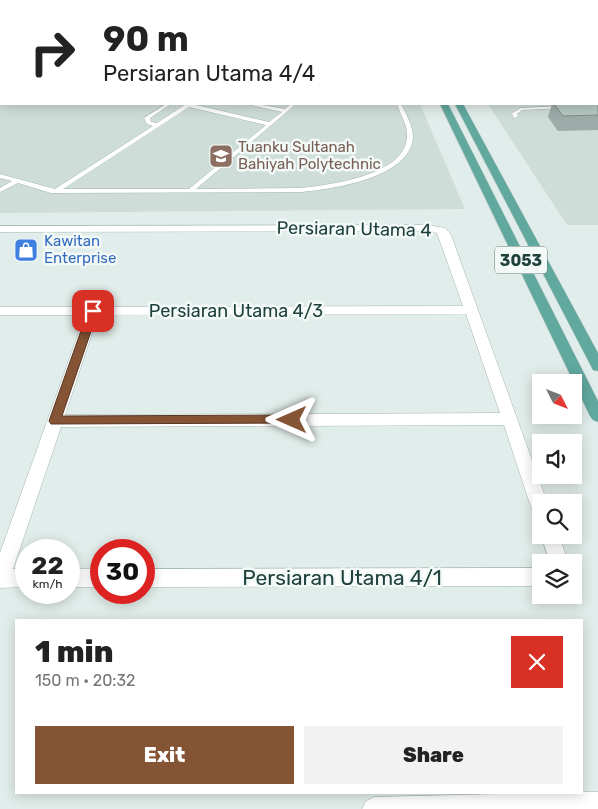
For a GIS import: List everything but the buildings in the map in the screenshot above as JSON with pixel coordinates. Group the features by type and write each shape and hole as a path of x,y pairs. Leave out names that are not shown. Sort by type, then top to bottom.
{"main road":[{"name":"3053","path":"444,105 598,416"},
{"name":"3053","path":"461,105 598,366"}],"street":[{"name":"Persiaran Utama 4","path":"0,229 304,227 434,228 441,230 445,235 536,494"},
{"name":"Persiaran Utama 4/3","path":"0,312 471,310"},
{"path":"15,578 0,578 93,311"},
{"path":"55,421 510,419"},
{"name":"Persiaran Utama 4/1","path":"155,578 532,577"},
{"path":"374,809 598,804"}],"lane":[{"path":"274,0 295,0"},
{"path":"157,125 149,123 147,118 167,105"},
{"path":"56,191 187,105"},
{"path":"193,105 269,124"},
{"path":"255,105 285,111"},
{"path":"273,109 279,105"},
{"path":"190,190 293,105"},
{"path":"0,176 56,191 301,190 335,186 368,177 394,163 409,146 410,138 400,105"},
{"path":"515,116 514,113 521,110 569,107"},
{"path":"0,190 16,181"}],"shaded area":[{"name":"Tuanku Sultanah Bahiyah Polytechnic","path":"0,105 420,105 465,209 0,213"},
{"path":"489,105 598,105 598,225 567,225"}],"place":[{"name":"Tuanku Sultanah Bahiyah Polytechnic","path":"221,156"},
{"name":"Kawitan Enterprise","path":"26,250"}],"route":[{"path":"93,311 55,421 292,420"}]}
